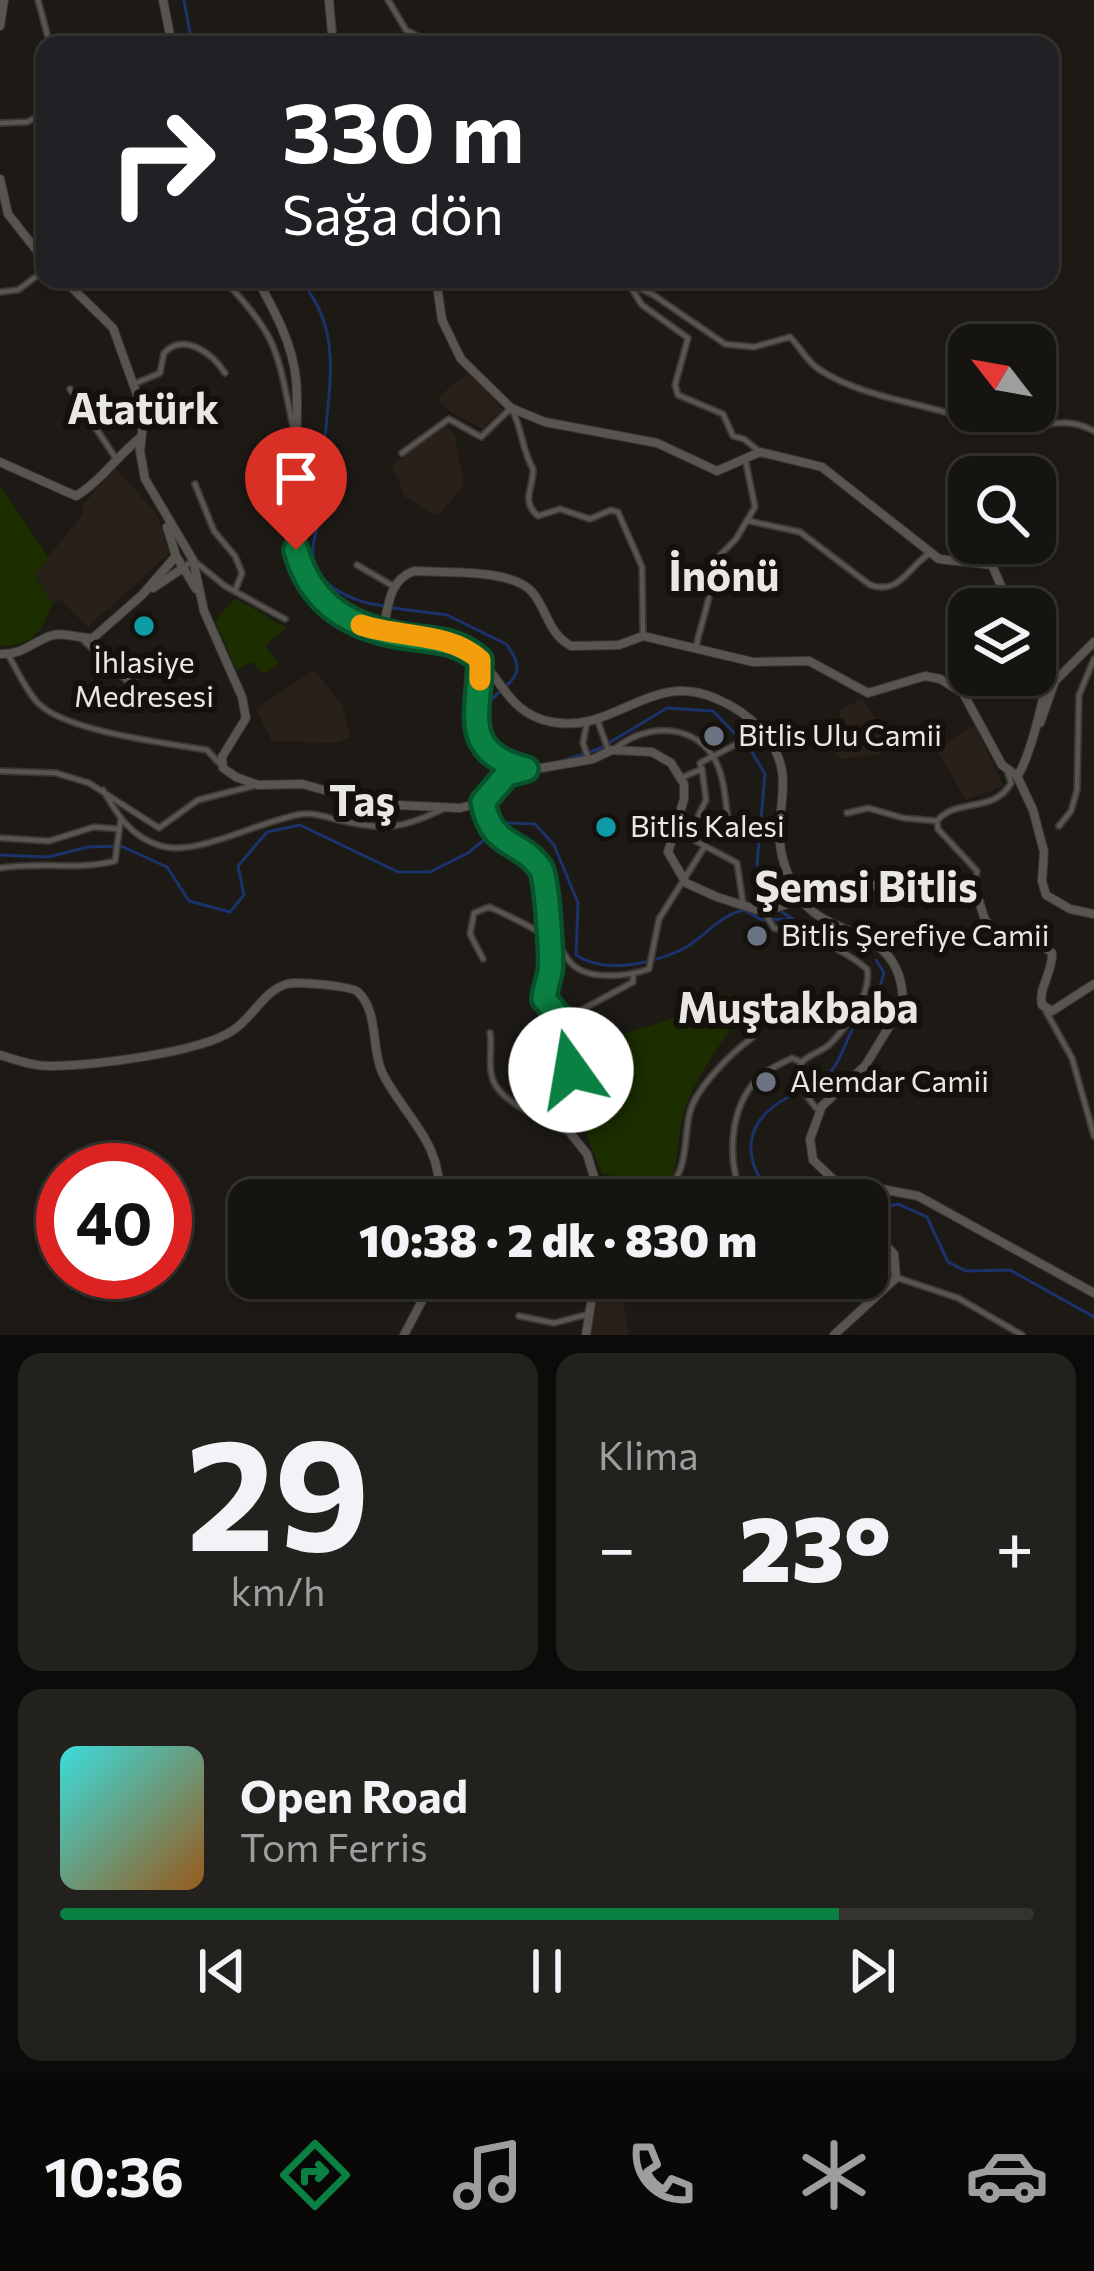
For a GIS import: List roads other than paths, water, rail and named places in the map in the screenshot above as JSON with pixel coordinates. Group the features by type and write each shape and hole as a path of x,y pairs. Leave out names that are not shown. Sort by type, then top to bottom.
{"street":[{"path":"0,26 4,0"},
{"path":"38,0 48,36"},
{"path":"164,0 170,36"},
{"path":"328,0 332,36"},
{"path":"388,0 406,30 418,36"},
{"path":"0,123 36,118"},
{"path":"0,179 4,215 36,255"},
{"path":"0,292 19,290 36,274"},
{"path":"73,288 113,328 144,414 145,479 166,520 193,560 235,592 285,619"},
{"path":"231,288 268,330 298,440"},
{"path":"261,288 296,376 294,532 306,579 324,604 383,632 454,642 480,660 508,697 543,720 571,724 592,720 667,689 688,689 735,707 761,730 784,776 779,840 801,899 811,911 862,935 878,948 892,963 903,997 866,1066 819,1111 809,1149 821,1170 833,1179"},
{"path":"437,288 442,320 461,359 511,408 523,428 521,445 532,469 526,493 531,511 538,516 569,511 590,520 611,510 618,512 642,567 644,636"},
{"path":"633,288 642,305 687,336 675,385 678,395 723,414 733,436 760,452 822,467 930,553 955,564 992,565 1002,588"},
{"path":"638,288 724,344 754,347 790,337 808,362 823,372 903,402 983,426 1040,427 1067,420 1094,431"},
{"path":"134,384 160,373 164,353 178,344 191,344 216,359 225,373"},
{"path":"70,389 115,457"},
{"path":"402,453 449,419 481,437 511,408"},
{"path":"511,408 544,422 656,443 717,471 760,452"},
{"path":"0,461 76,496 142,436"},
{"path":"696,650 714,576 711,564 749,521 755,507 745,458"},
{"path":"196,484 214,531 235,556 242,573 235,592"},
{"path":"166,520 176,556 200,595 242,697 246,718 222,757 223,768"},
{"path":"749,521 800,532 880,588 900,582 915,562 930,553"},
{"path":"186,549 93,638 49,636 26,651 4,654 34,700 46,711 91,728 207,750 236,778 259,784 302,784 376,804 445,808 483,802 507,774 587,755 638,733 677,731 699,740 714,758 728,819 753,835 779,840"},
{"path":"142,596 193,560"},
{"path":"193,560 200,595"},
{"path":"357,565 394,586"},
{"path":"383,632 394,586 402,575 506,577 535,596 551,630 571,646 619,645 644,636 770,664 809,661 868,693 925,676 940,679 963,693 1011,783 1001,797 981,806 949,809 937,821"},
{"path":"82,639 126,680 150,671"},
{"path":"1017,776 1024,769 1055,680 1094,642"},
{"path":"1058,826 1071,811 1077,790 1079,694 1094,658"},
{"path":"480,660 475,728 482,742 507,764 526,769"},
{"path":"1037,730 1042,696"},
{"path":"592,720 609,748"},
{"path":"587,755 592,720"},
{"path":"688,837 706,800 700,763 761,730"},
{"path":"609,748 662,755 682,778 683,799 668,852 682,879 717,898 771,911 801,899"},
{"path":"682,778 701,769"},
{"path":"1007,769 1017,776 1039,831 1046,895 1070,910 1094,914"},
{"path":"0,771 56,773 103,790 159,828 198,800 259,784"},
{"path":"103,790 134,834 166,848 210,841 256,824 308,813 388,829 445,808"},
{"path":"483,802 498,838 540,866 548,898 550,962 544,999 562,1020 574,1102 571,1134"},
{"path":"847,813 868,808 937,821"},
{"path":"0,868 115,861 121,818"},
{"path":"937,821 938,829 977,871 973,893 991,929 1009,939 1034,938 1052,953 1053,966 1040,997 1072,1058 1094,1136"},
{"path":"1,838 50,841 94,827 120,829"},
{"path":"673,829 737,863 743,904"},
{"path":"547,927 573,965 586,973 633,975 649,970 659,919 705,846"},
{"path":"795,885 860,889 900,879 973,893"},
{"path":"483,959 470,934 474,913 480,908 489,907 534,927 547,939"},
{"path":"771,911 769,924 851,956 869,976 865,997 832,1042 801,1062"},
{"path":"562,1020 633,982 633,975"},
{"path":"1042,1005 1052,1011 1094,984"},
{"path":"0,1055 52,1066 152,1056 234,1031 282,985 348,987 369,1011 383,1076 433,1149 441,1179"},
{"path":"490,1033 489,1064 499,1090 571,1134 587,1154 595,1179"},
{"path":"674,1179 687,1149 690,1107 728,1056 752,1037"},
{"path":"736,1179 731,1153 735,1128 751,1088 770,1069 792,1058 801,1062"},
{"path":"801,1062 806,1095 819,1111"},
{"path":"545,1084 567,1092 574,1102"},
{"path":"888,1190 919,1196 1094,1294"},
{"path":"888,1249 894,1254 896,1278"},
{"path":"835,1335 896,1278"},
{"path":"896,1278 958,1298 1022,1335"},
{"path":"404,1335 423,1299"},
{"path":"586,1335 592,1299"},
{"path":"519,1316 554,1323 589,1314"}],"waterway":[{"path":"184,0 190,36"},
{"path":"306,288 322,316 330,354 325,444 329,484 314,539 314,560 318,572 335,589 384,606"},
{"path":"393,608 447,615 506,644 514,655 516,672 486,706 484,739 506,758"},
{"path":"562,761 599,749 667,708 713,711 750,749 765,774 757,864 773,904"},
{"path":"515,762 541,764"},
{"path":"0,855 48,857 88,847 121,846 167,867 189,901 230,912 244,895 238,866 267,832 300,825 398,872 430,872 468,853 505,823 535,824 554,845 578,903 576,955 587,961 613,966 667,956 744,910 762,920 791,919"},
{"path":"779,910 793,919"},
{"path":"761,1179 752,1156 755,1129 775,1105 831,1072 879,987 884,973 876,960"},
{"path":"888,1206 898,1204 927,1217 948,1262 966,1271 1010,1270 1094,1317"}],"place":[{"name":"İhlasiye Medresesi","path":"144,626"},
{"name":"Bitlis Ulu Camii","path":"714,736"},
{"name":"Bitlis Kalesi","path":"606,827"},
{"name":"Bitlis Şerefiye Camii","path":"757,936"},
{"name":"Alemdar Camii","path":"766,1082"}],"district":[{"name":"Atatürk","path":"143,409"},
{"name":"İnönü","path":"724,576"},
{"name":"Taş","path":"362,801"},
{"name":"Şemsi Bitlis","path":"866,887"},
{"name":"Muştakbaba","path":"798,1008"}]}
